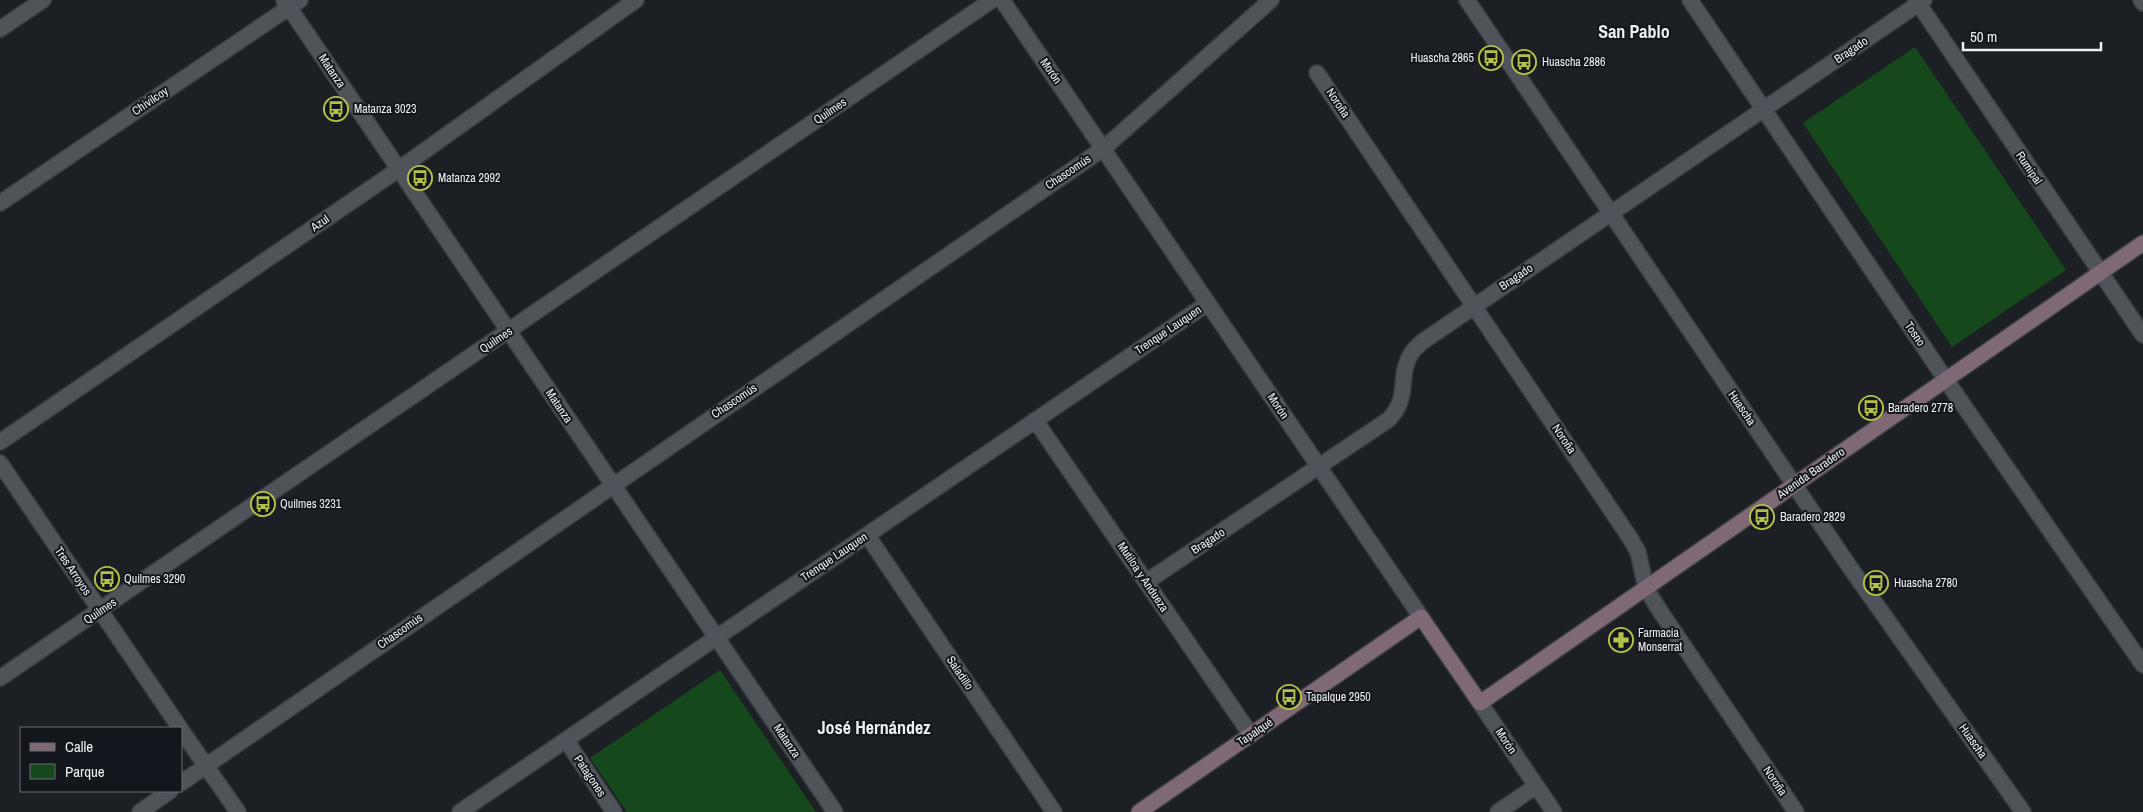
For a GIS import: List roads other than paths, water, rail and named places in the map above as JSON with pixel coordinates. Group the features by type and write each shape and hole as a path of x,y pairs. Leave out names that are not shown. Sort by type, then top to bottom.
{"main road":[{"name":"Avenida Baradero","path":"1480,703 2143,244"},
{"name":"Morón","path":"1421,617 1480,703"},
{"name":"Tapalqué","path":"1139,812 1421,617"}],"street":[{"path":"0,29 43,0"},
{"name":"Azul","path":"0,442 399,169 636,0"},
{"name":"Quilmes","path":"0,678 101,611 992,0"},
{"name":"Morón","path":"1002,0 1421,617"},
{"name":"Chascomús","path":"182,782 1104,148 1271,0"},
{"name":"Huascha","path":"1467,0 1794,485 2023,812"},
{"name":"Tosno","path":"1690,0 1946,380 2143,665"},
{"name":"Bragado","path":"1146,582 1320,468 1388,420 1398,411 1411,354 1422,342 1919,1"},
{"name":"Rumipal","path":"1919,1 2143,335"},
{"name":"Matanza","path":"291,2 399,169 835,812"},
{"name":"Chivilcoy","path":"0,203 291,2"},
{"name":"Noroña","path":"1317,72 1630,538 1638,552 1646,588 1796,812"},
{"name":"Trenque Lauquen","path":"460,812 1208,303"},
{"name":"Mutiloa y Andueza","path":"1035,420 1251,735"},
{"name":"Tres Arroyos","path":"0,463 180,727"},
{"name":"Saladillo","path":"867,535 1054,812"},
{"name":"Morón","path":"1480,703 1554,812"},
{"name":"Tres Arroyos","path":"182,730 238,812"},
{"name":"Patagones","path":"566,740 614,812"},
{"path":"1498,812 1536,786"},
{"path":"140,812 169,792"}],"place":[{"name":"Huascha 2865","path":"1491,58"},
{"name":"Huascha 2886","path":"1524,62"},
{"name":"Matanza 3023","path":"336,109"},
{"name":"Matanza 2992","path":"420,178"},
{"name":"Baradero 2778","path":"1871,408"},
{"name":"Quilmes 3231","path":"263,504"},
{"name":"Baradero 2829","path":"1762,517"},
{"name":"Quilmes 3290","path":"107,579"},
{"name":"Huascha 2780","path":"1876,583"},
{"name":"Farmacia Monserrat","path":"1621,640"},
{"name":"Tapalque 2950","path":"1289,697"}],"district":[{"name":"San Pablo","path":"1634,32"},
{"name":"José Hernández","path":"874,728"}]}
